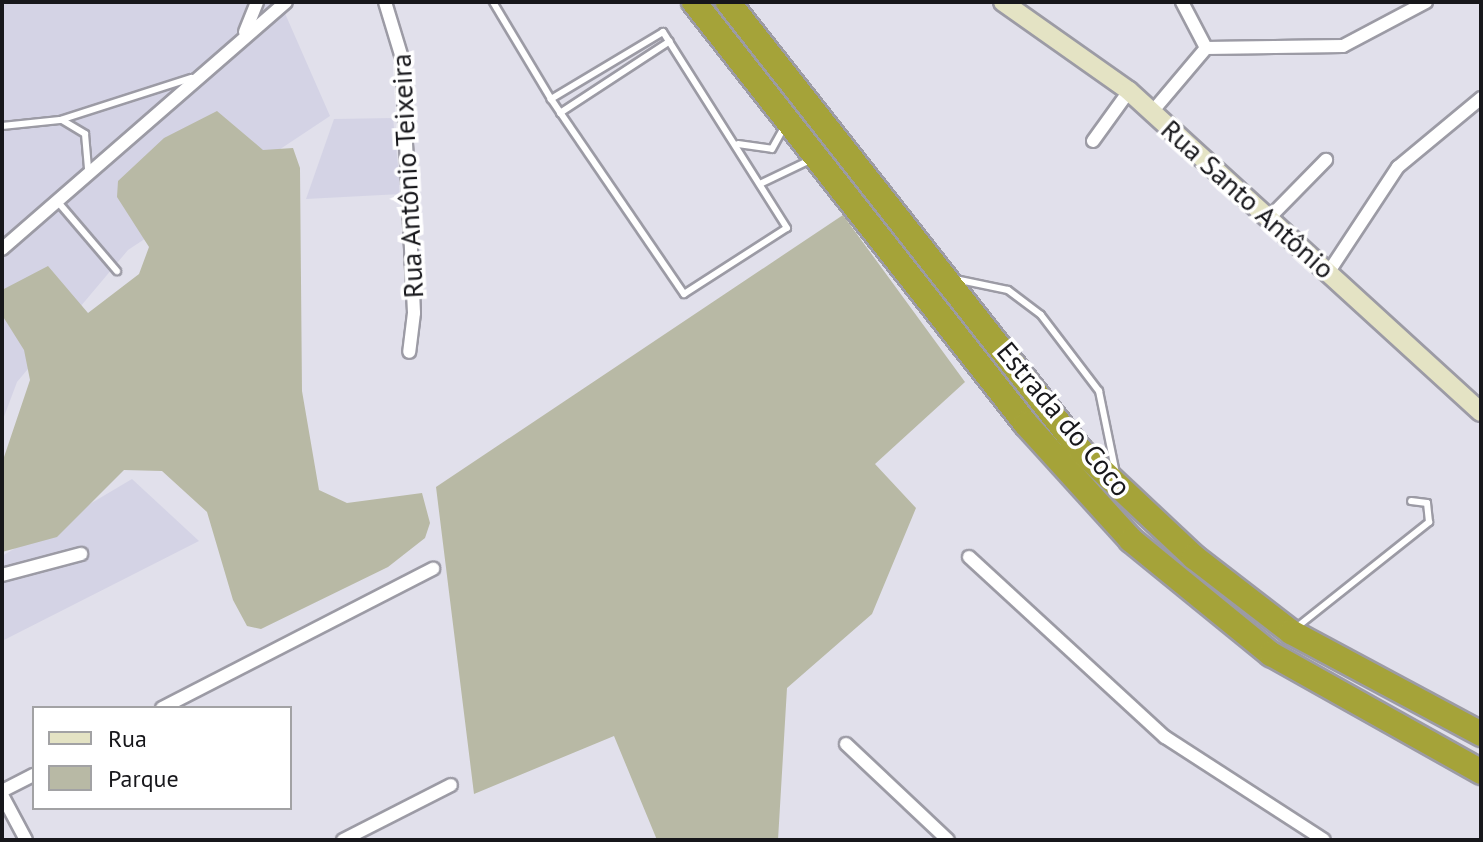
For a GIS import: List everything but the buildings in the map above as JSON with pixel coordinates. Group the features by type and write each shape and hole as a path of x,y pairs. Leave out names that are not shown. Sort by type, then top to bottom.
{"highway":[{"name":"Estrada do Coco","path":"694,2 1062,469 1131,540 1271,654 1481,772"},
{"name":"Estrada do Coco","path":"728,2 1045,410 1117,485 1291,632 1481,734"}],"street":[{"path":"243,36 257,2"},
{"path":"2,249 243,36 286,2"},
{"name":"Rua Antônio Teixeira","path":"385,2 402,58 415,327 409,352"},
{"name":"Rua Santo Antônio","path":"1003,2 1129,91 1481,412"},
{"path":"1182,2 1206,48"},
{"path":"1394,2 1403,16"},
{"path":"1152,112 1206,48 1343,46 1426,2"},
{"path":"1093,141 1129,91"},
{"path":"1328,273 1398,167 1481,98"},
{"path":"1268,219 1326,160"},
{"path":"2,575 81,554"},
{"path":"969,557 1153,727 1324,840"},
{"path":"166,706 433,569"},
{"path":"846,744 948,840"},
{"path":"26,840 2,793 32,776"},
{"path":"343,840 451,785"}],"lane":[{"path":"493,2 551,99 560,113 684,294 787,228 737,144 670,41 660,31 551,99"},
{"path":"560,113 670,41"},
{"path":"634,47 642,59"},
{"path":"608,63 616,76"},
{"path":"2,126 60,120 203,73"},
{"path":"582,79 591,93"},
{"path":"60,120 79,127 92,147 80,182"},
{"path":"737,144 772,149 787,120"},
{"path":"762,183 797,162 818,161"},
{"path":"58,202 117,271"},
{"path":"940,276 1008,290 1041,315 1099,391 1117,485"},
{"path":"1291,632 1429,522 1427,503 1411,501"}],"shaded area":[{"path":"17,2 280,2 330,116 128,250 17,382 2,422 2,5"},
{"path":"393,118 401,194 306,199 334,119"},
{"path":"132,479 199,541 2,641 2,556"}],"green space":[{"path":"217,111 263,150 293,148 300,168 302,391 319,490 347,503 422,493 430,523 425,538 388,567 261,629 247,626 233,600 207,512 162,471 124,470 57,537 2,552 2,463 30,380 24,350 2,315 2,290 48,266 88,313 139,274 149,247 117,197 118,181 164,138"},
{"path":"843,215 965,382 875,464 916,508 872,614 787,688 778,840 657,840 614,736 474,794 436,487"}]}
